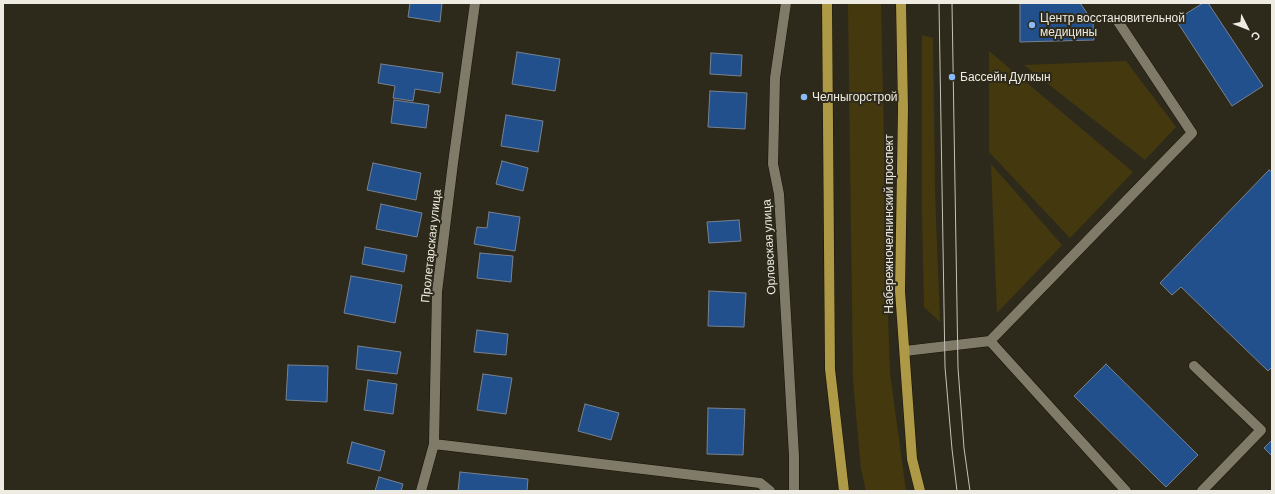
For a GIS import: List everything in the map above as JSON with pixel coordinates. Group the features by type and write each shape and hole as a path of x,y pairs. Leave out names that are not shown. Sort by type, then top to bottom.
{"main road":[{"path":"827,3 830,369 844,491"},
{"name":"Набережночелнинский проспект","path":"901,3 903,108 900,291 912,458 920,491"}],"street":[{"name":"Пролетарская улица","path":"421,491 434,444 437,292 475,3"},
{"name":"Орловская улица","path":"786,3 775,78 773,164 779,194 794,456 794,491"},
{"path":"904,350 990,341 1192,133 1117,20"},
{"path":"990,341 1126,491"},
{"path":"1194,366 1261,430 1202,491"},
{"path":"434,444 760,483 770,491"}],"shaded area":[{"path":"848,3 881,3 890,373 906,491 866,491 861,469 853,380"},
{"path":"922,35 933,38 935,193 940,322 924,307 922,212"},
{"path":"989,51 1133,172 1070,238 989,152"},
{"path":"1126,61 1176,127 1145,160 1024,65"},
{"path":"991,164 1062,245 997,313"}],"building":[{"path":"410,3 442,3 440,22 408,17"},
{"path":"1020,3 1080,3 1093,22 1094,40 1020,42"},
{"path":"1203,3 1208,3 1263,86 1232,106 1176,20"},
{"path":"517,52 560,59 555,91 512,84"},
{"path":"711,53 742,55 741,76 710,74"},
{"path":"381,64 443,73 440,93 415,89 413,101 393,98 395,86 378,83"},
{"path":"710,91 747,93 745,129 708,127"},
{"path":"394,100 429,105 426,128 391,123"},
{"path":"506,115 543,121 538,152 501,146"},
{"path":"502,161 528,168 523,191 496,184"},
{"path":"373,163 421,173 416,200 367,190"},
{"path":"1269,170 1272,172 1272,367 1268,371 1181,287 1172,295 1160,283"},
{"path":"381,204 422,213 417,237 376,229"},
{"path":"489,212 520,217 515,251 474,244 477,227 487,228"},
{"path":"739,220 741,241 709,243 707,222"},
{"path":"365,247 407,255 404,272 362,264"},
{"path":"480,253 513,256 511,282 477,278"},
{"path":"351,276 402,285 395,323 344,313"},
{"path":"709,291 746,293 744,327 708,326"},
{"path":"477,330 508,334 506,355 474,352"},
{"path":"358,346 401,352 397,374 356,369"},
{"path":"1106,364 1198,455 1166,487 1074,396"},
{"path":"288,365 328,366 327,402 286,400"},
{"path":"483,374 512,378 506,414 477,410"},
{"path":"368,380 397,384 393,414 364,410"},
{"path":"585,404 619,413 611,440 578,431"},
{"path":"708,408 745,409 743,455 707,454"},
{"path":"1272,440 1272,456 1264,448"},
{"path":"352,442 385,451 380,471 347,463"},
{"path":"460,472 528,479 527,491 458,491"},
{"path":"379,477 403,484 401,491 375,491"}],"tram line":[{"path":"939,3 945,367 957,491"},
{"path":"952,3 958,368 964,448 970,491"}],"place":[{"name":"Центр восстановительной медицины","path":"1032,25"},
{"name":"Бассейн Дулкын","path":"952,77"},
{"name":"Челныгорстрой","path":"804,97"}]}
